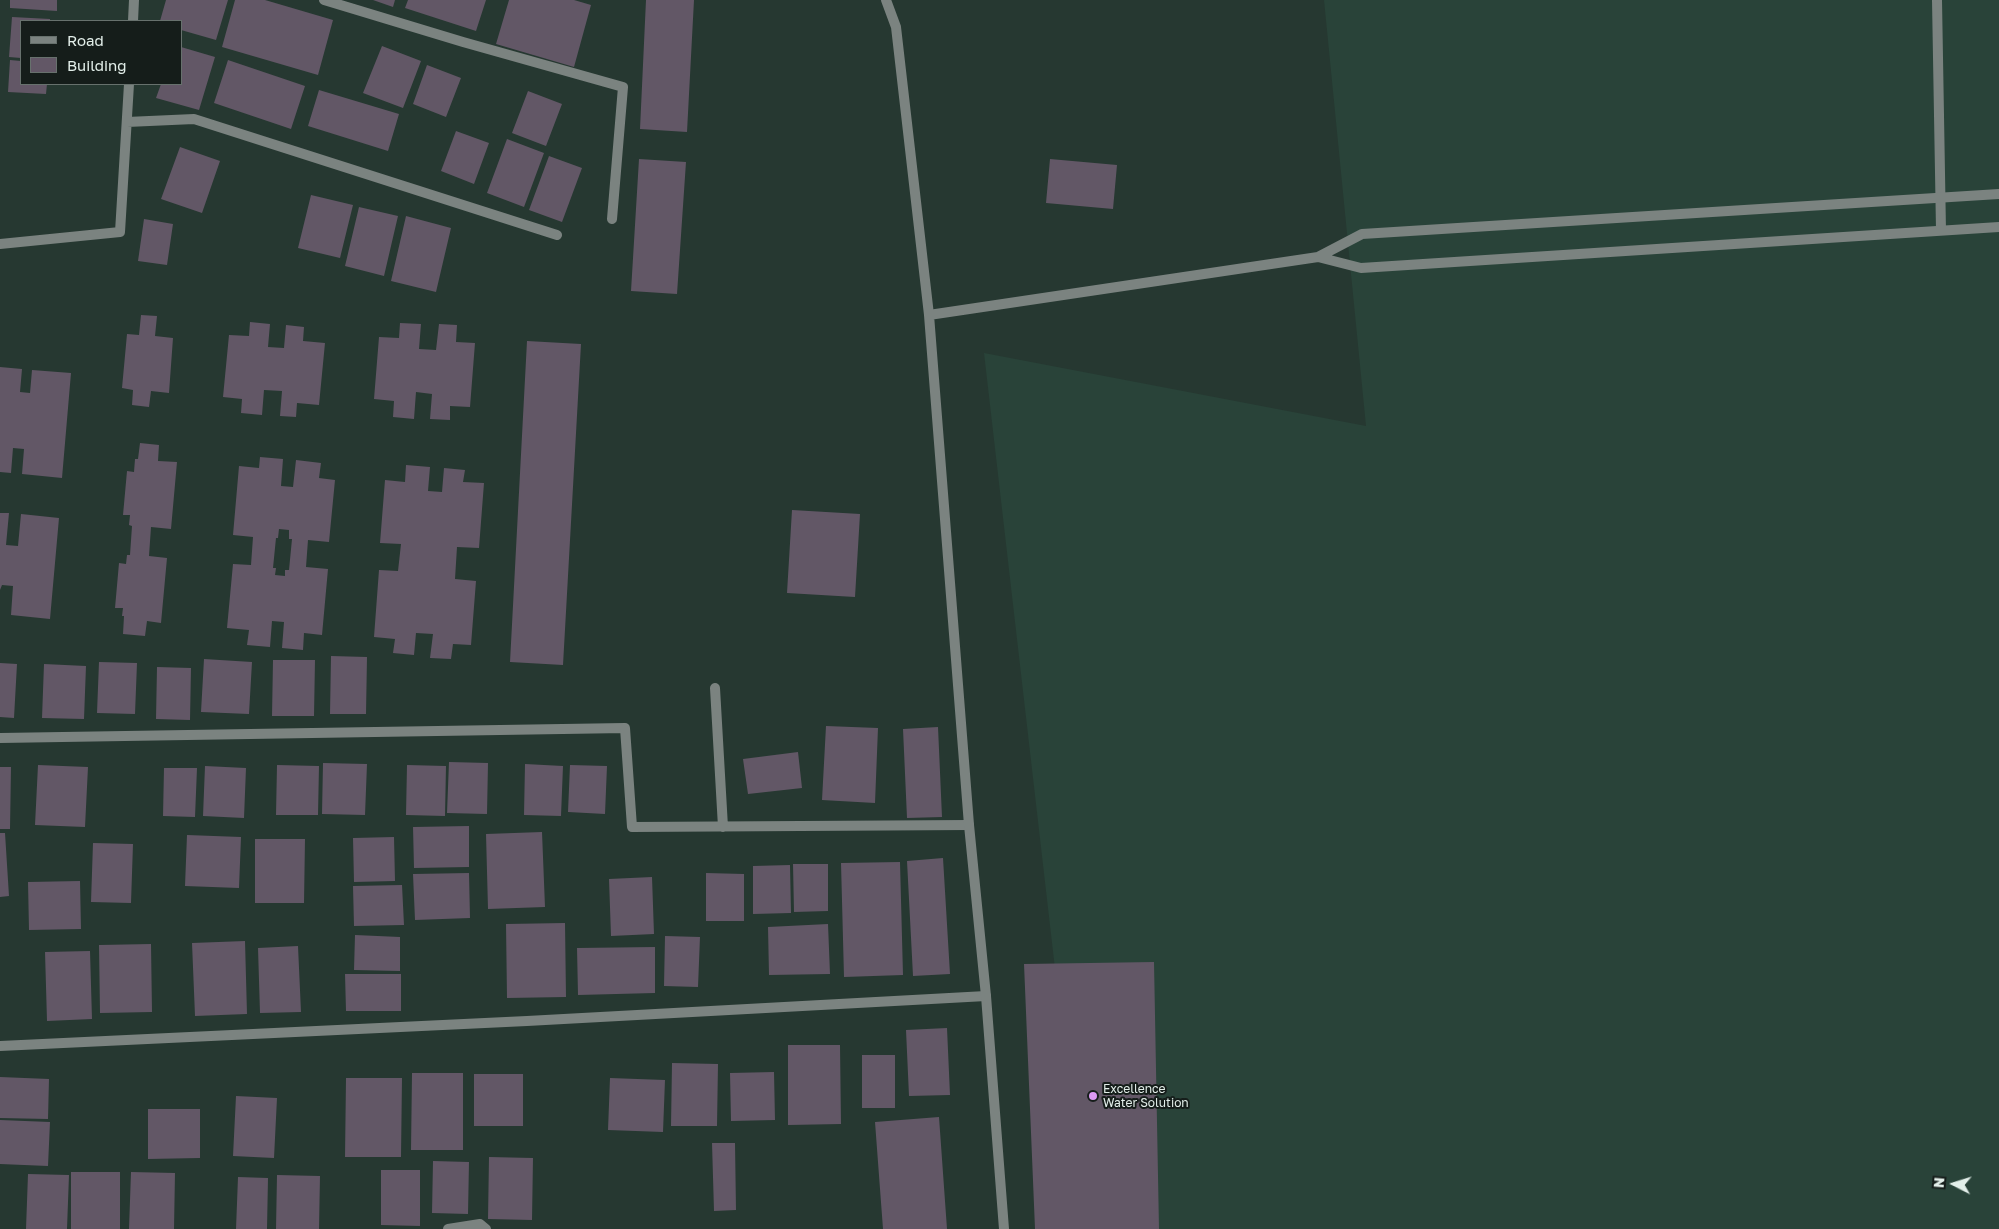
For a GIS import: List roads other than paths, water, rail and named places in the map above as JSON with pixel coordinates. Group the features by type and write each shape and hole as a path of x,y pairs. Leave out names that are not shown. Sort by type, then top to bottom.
{"street":[{"path":"133,20 134,0"},
{"path":"324,0 472,45 623,87 612,219"},
{"path":"886,0 896,27 929,315 969,826 986,996 1004,1229"},
{"path":"1937,0 1941,230"},
{"path":"0,244 120,232 129,85"},
{"path":"127,122 194,119 556,235"},
{"path":"929,315 1318,257 1362,234 1999,194"},
{"path":"1318,257 1361,268 1999,227"},
{"path":"715,688 723,827"},
{"path":"0,738 625,728 632,827 969,826"},
{"path":"0,1046 527,1022 986,996"},
{"path":"448,1229 480,1224 486,1229"}],"place":[{"name":"Excellence Water Solution","path":"1093,1096"}]}
